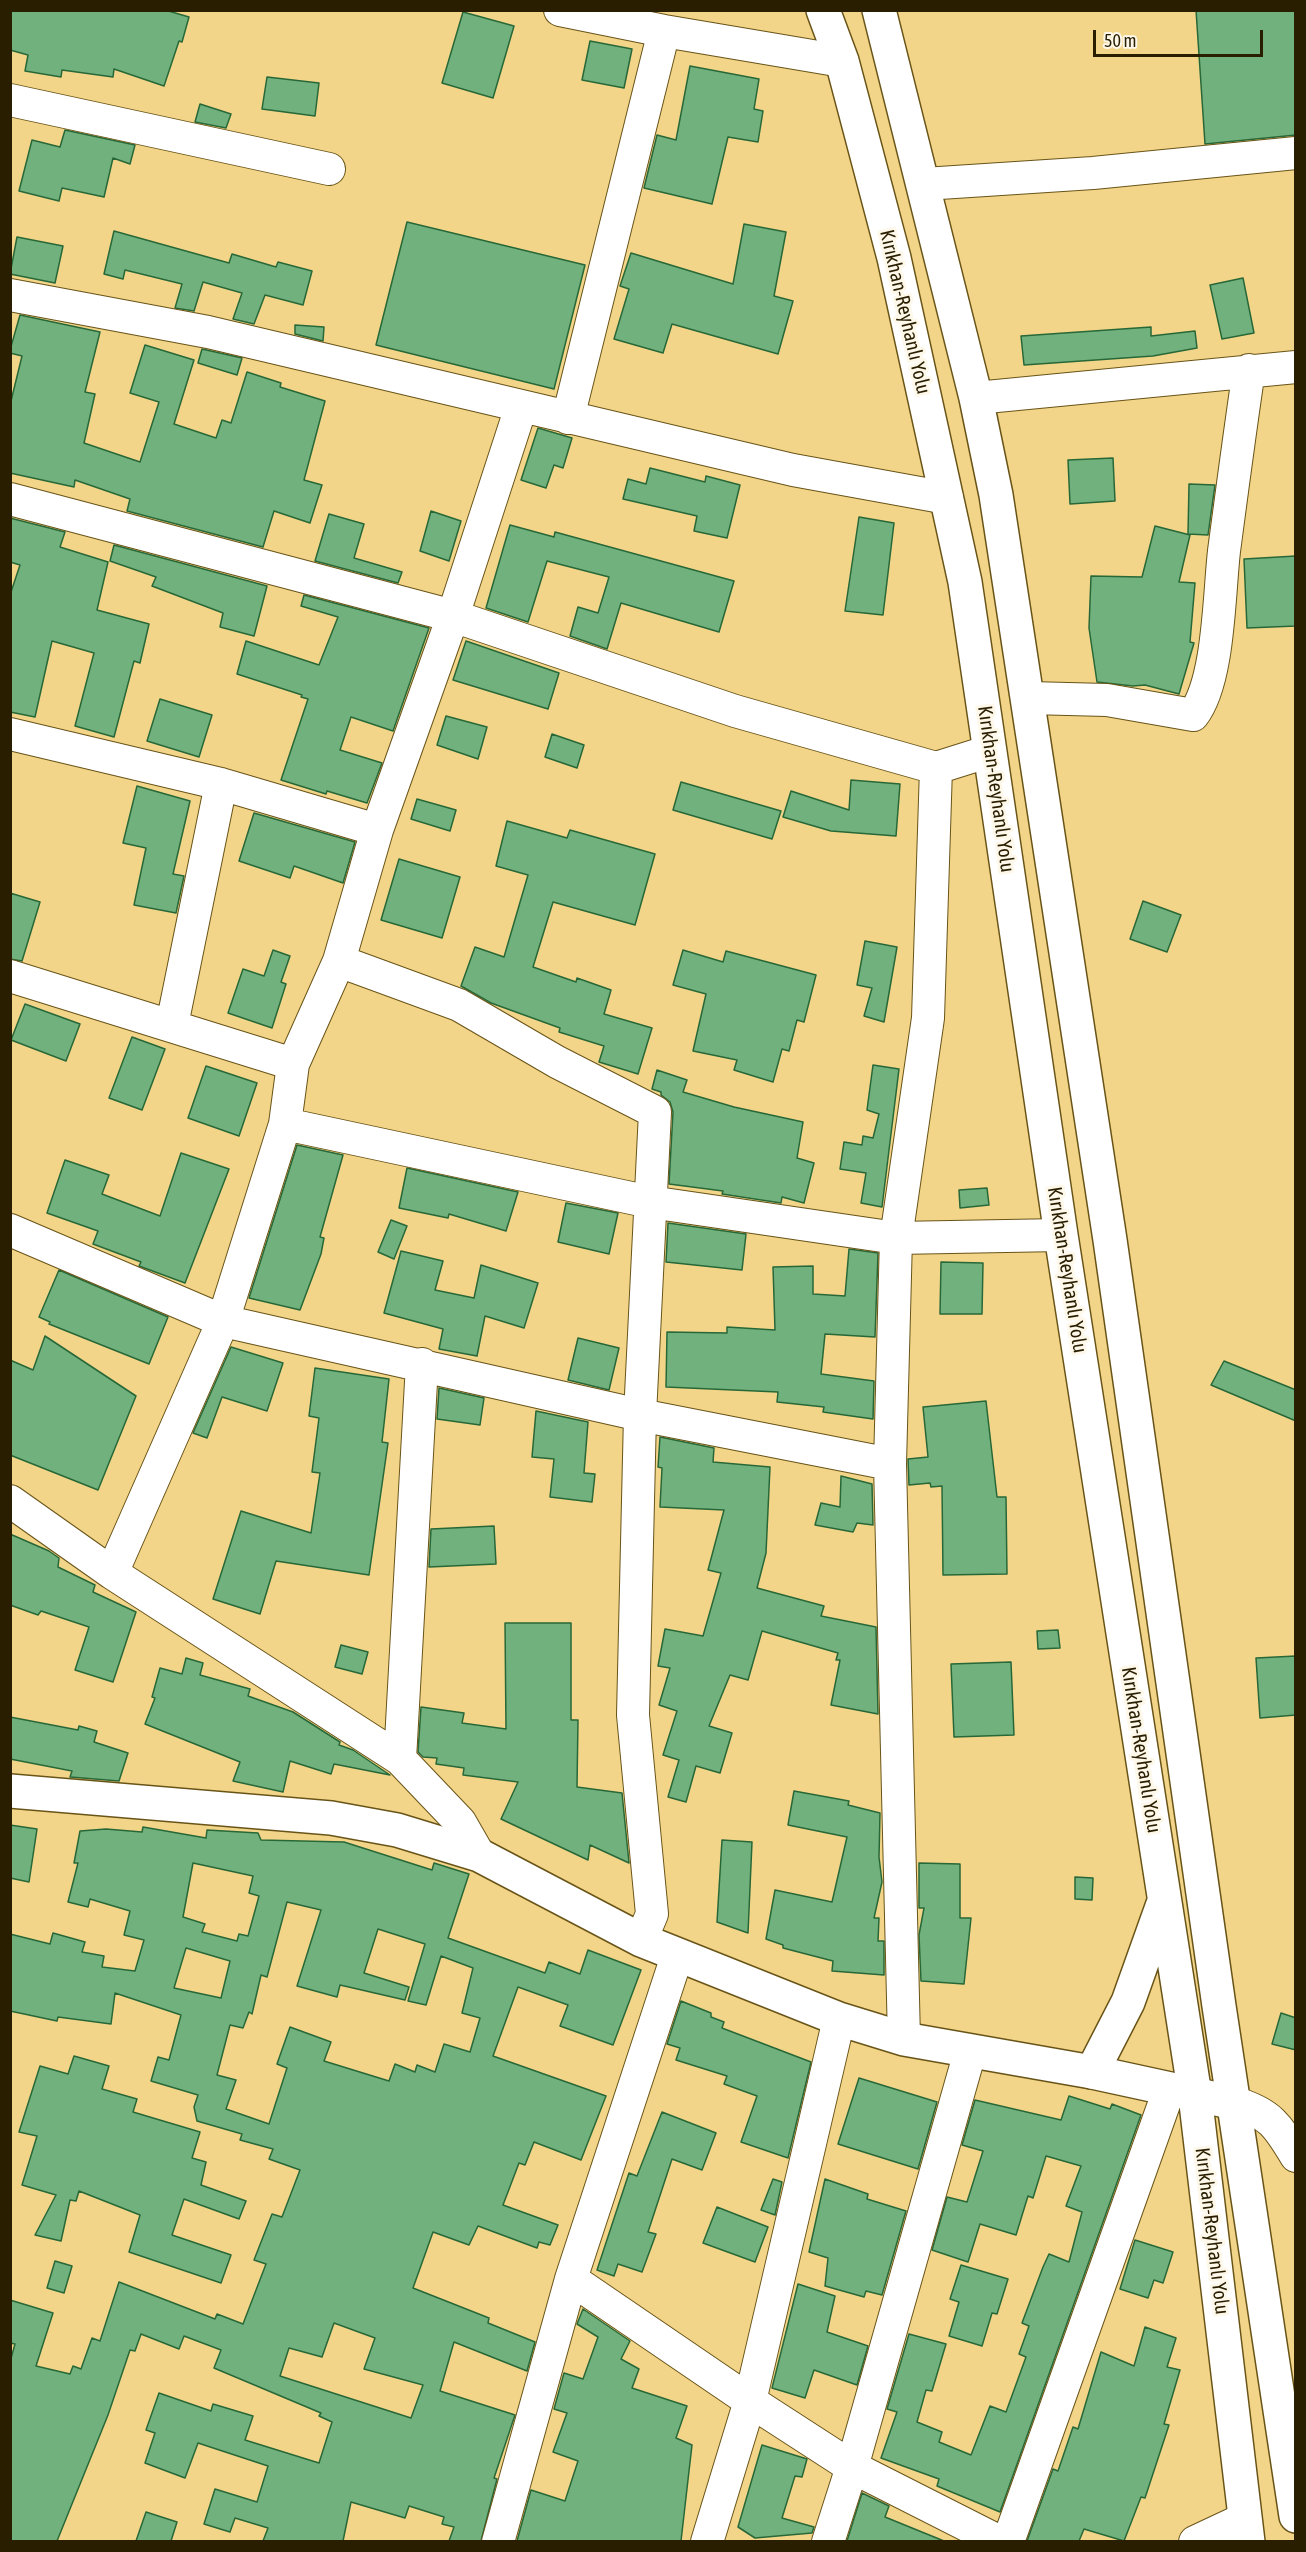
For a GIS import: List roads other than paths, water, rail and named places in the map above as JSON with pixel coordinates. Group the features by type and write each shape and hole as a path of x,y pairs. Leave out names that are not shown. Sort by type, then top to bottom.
{"main road":[{"name":"Kırıkhan-Reyhanlı Yolu","path":"823,10 842,61 894,258 965,582 1061,1235 1164,1900 1182,2092 1246,2530"},
{"name":"Kırıkhan-Reyhanlı Yolu","path":"879,10 976,398 996,495 1029,698 1235,2103 1287,2393 1296,2516"},
{"path":"10,1791 331,1818 397,1830 478,1855 641,1940 839,2019 904,2038 970,2052 1092,2072 1235,2103"},
{"path":"1092,2072 1128,2002 1164,1900"}],"street":[{"path":"560,10 664,31 842,61"},
{"path":"568,418 664,31"},
{"path":"10,100 329,169"},
{"path":"924,184 1093,173 1296,153"},
{"path":"10,295 208,332 393,374 568,418 844,480 947,498"},
{"path":"976,398 1296,367"},
{"path":"1029,698 1107,700 1193,715 1203,703 1213,657 1218,598 1249,370"},
{"path":"112,1573 223,1321 285,1124 293,1064 339,961 377,830 453,616 521,407"},
{"path":"10,499 453,616 735,711 936,768 990,751"},
{"path":"10,734 221,784 377,830"},
{"path":"904,2038 890,1464 896,1238 928,1018 936,768"},
{"path":"172,1025 221,784"},
{"path":"339,961 459,1005 557,1062 655,1112 640,1415 633,1715 652,1914 641,1940"},
{"path":"10,976 293,1064"},
{"path":"285,1124 650,1202 896,1238 1061,1235"},
{"path":"10,1230 223,1321 422,1364 640,1415 890,1464"},
{"path":"400,1759 422,1364"},
{"path":"10,1501 112,1573 400,1759 460,1822 478,1855"},
{"path":"498,2541 571,2278 677,1956"},
{"path":"707,2541 750,2401 839,2019"},
{"path":"828,2541 852,2467 970,2052"},
{"path":"1008,2541 1182,2092"},
{"path":"1235,2103 1254,2108 1269,2117 1281,2130 1296,2156"},
{"path":"571,2278 750,2401 852,2467 1000,2541"},
{"path":"1194,2541 1246,2530"}]}
